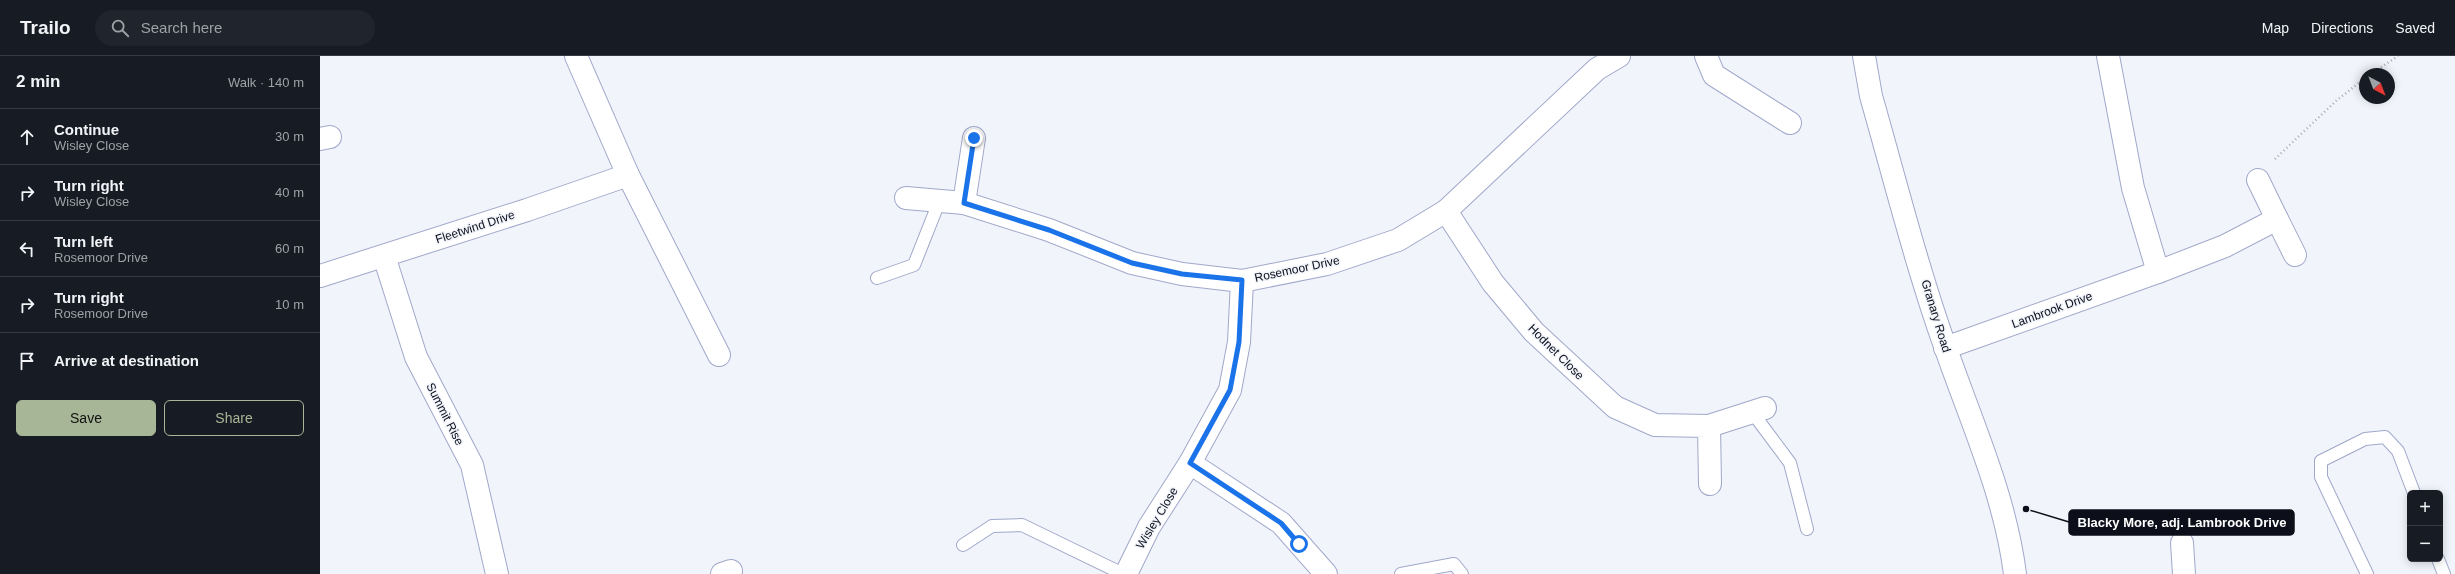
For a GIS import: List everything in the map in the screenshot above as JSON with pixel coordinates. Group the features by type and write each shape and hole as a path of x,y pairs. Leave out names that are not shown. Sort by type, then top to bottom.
{"street":[{"path":"576,56 628,175 719,355"},
{"name":"Rosemoor Drive","path":"906,198 964,203 1049,230 1132,263 1182,274 1242,280 1327,264 1398,240 1446,211 1597,69 1619,56"},
{"path":"1706,56 1714,75 1790,123"},
{"name":"Granary Road","path":"1864,56 1871,96 1946,348 1985,450 2011,537 2015,574"},
{"path":"2108,56 2134,188 2158,272"},
{"path":"964,203 974,138"},
{"name":"Fleetwind Drive","path":"320,276 628,175"},
{"path":"2258,180 2294,255"},
{"name":"Hodnet Close","path":"1446,211 1493,283 1534,332 1615,407 1655,425 1709,426 1758,410"},
{"name":"Lambrook Drive","path":"1946,348 2158,272 2225,246 2277,218"},
{"name":"Summit Rise","path":"384,256 416,357 472,465 498,574"},
{"name":"Wisley Close","path":"1124,574 1149,526 1190,463 1230,390 1239,342 1242,280"},
{"path":"1709,426 1710,484"},
{"path":"1190,463 1281,523 1326,574"},
{"path":"2182,543 2184,574"}],"lane":[{"path":"877,278 914,265 939,202"},
{"path":"1758,410 1790,463 1807,529"},
{"path":"2367,574 2321,477 2321,461 2365,439 2385,437 2398,451 2413,490"},
{"path":"963,545 992,526 1022,525 1124,574"},
{"path":"2439,562 2444,574"},
{"path":"1401,574 1454,564 1462,574"}],"path":[{"path":"2380,68 2398,56"},
{"path":"2258,180 2276,157 2315,119 2359,83"}],"place":[{"name":"Blacky More, adj. Lambrook Drive","path":"2026,509"}],"route":[{"path":"974,138 964,203 1049,230 1132,263 1182,274 1242,280 1239,342 1230,390 1190,463 1281,523 1299,544"}]}
